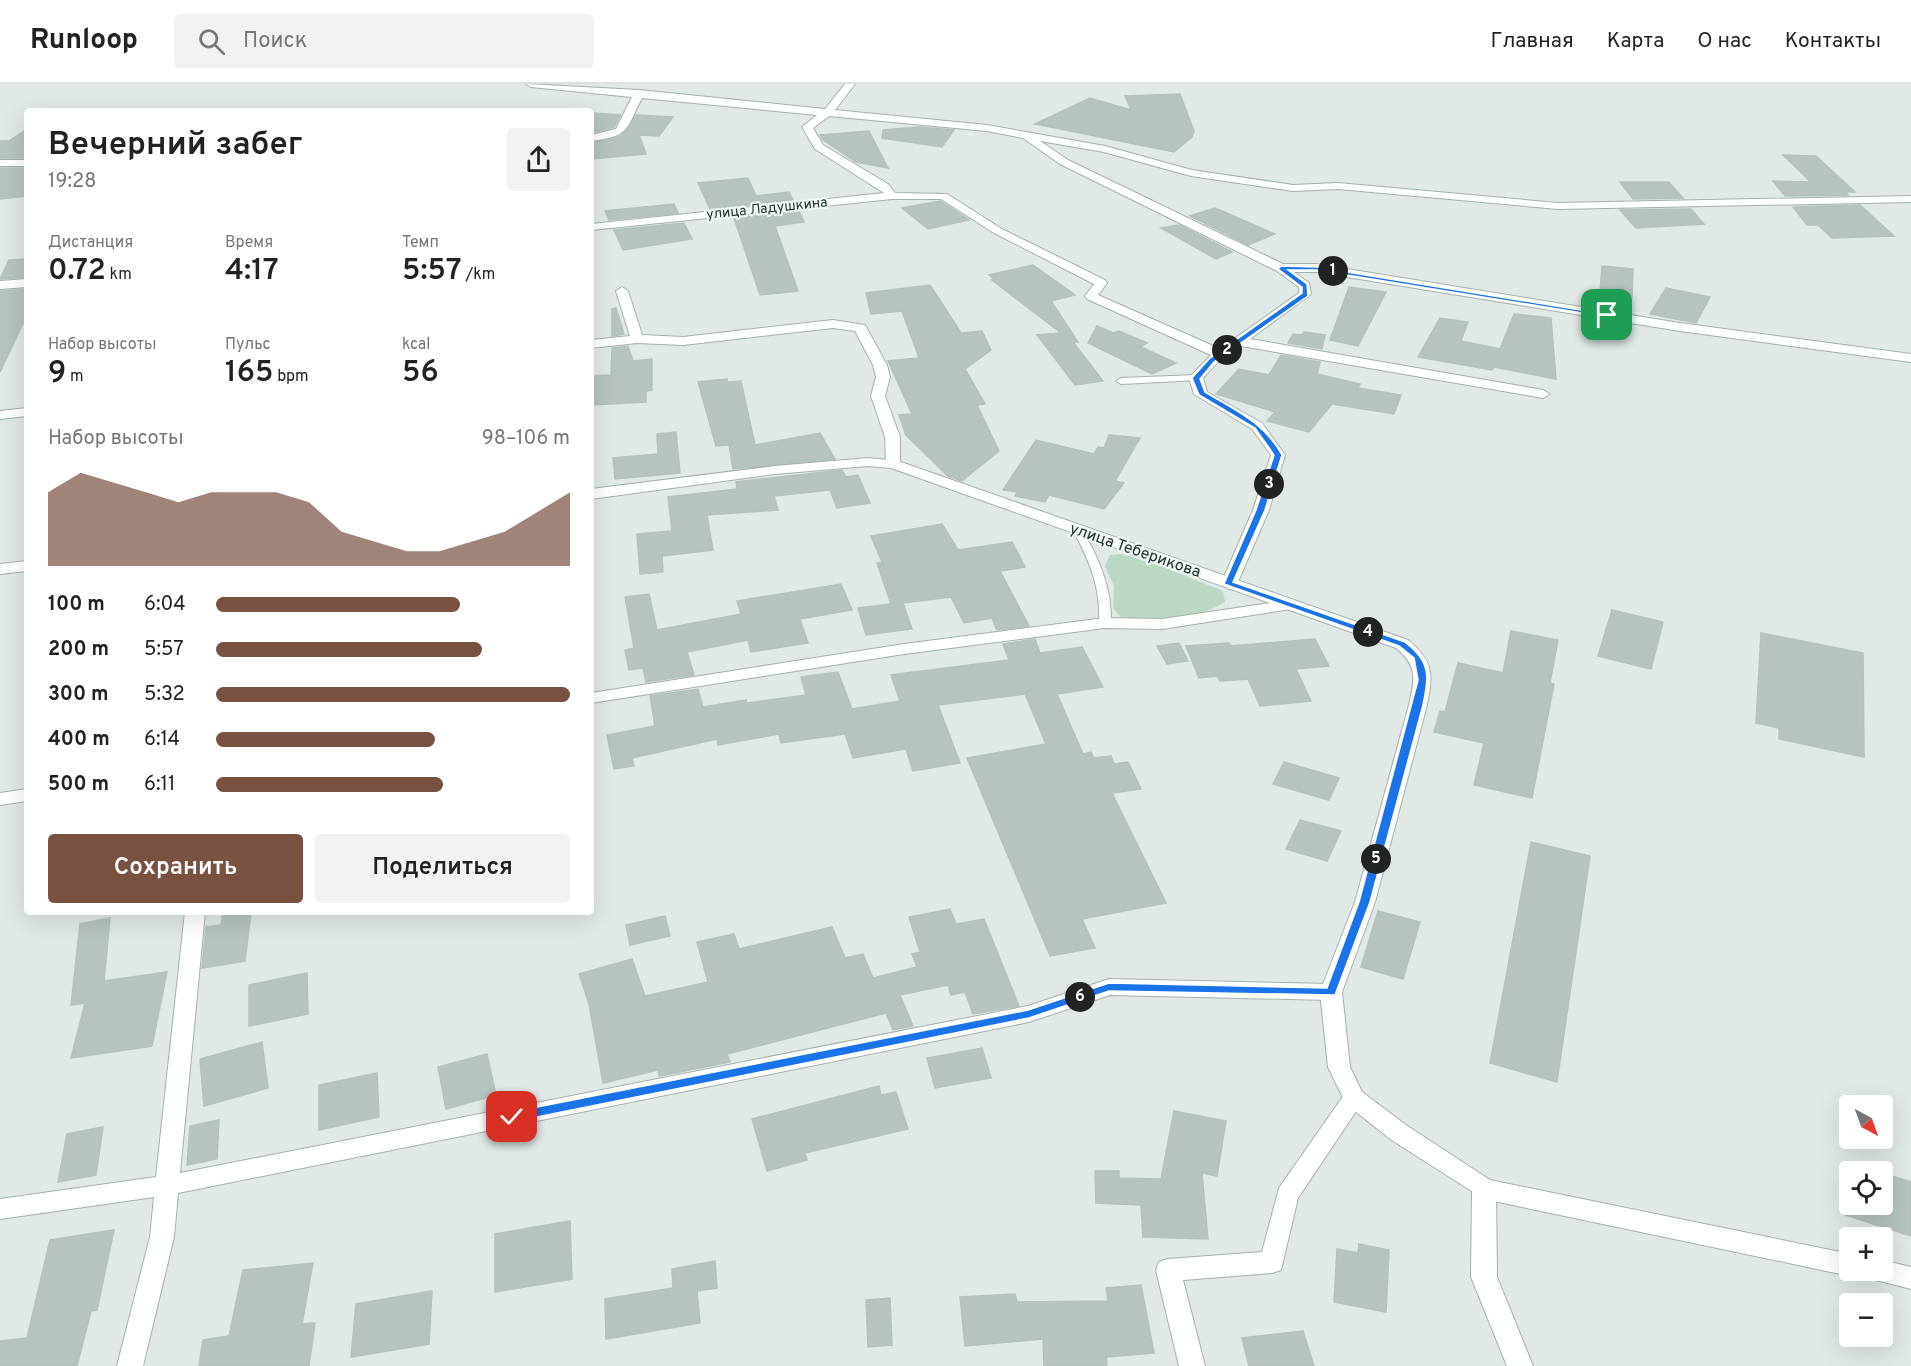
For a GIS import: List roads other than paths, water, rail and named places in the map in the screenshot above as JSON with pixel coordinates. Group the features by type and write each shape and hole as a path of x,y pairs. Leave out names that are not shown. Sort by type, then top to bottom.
{"street":[{"path":"531,84 987,128 1105,149 1191,173 1293,188 1338,186 1383,192 1467,196 1558,206 1911,199"},
{"path":"850,84 829,111 807,127 819,147 884,186 892,196"},
{"path":"594,138 614,135 620,131 639,93"},
{"path":"1024,134 1064,162 1281,268 1305,286 1305,294 1221,354 1196,378 1201,393 1257,426 1271,441 1278,455 1260,510 1228,584"},
{"path":"0,163 24,162"},
{"name":"улица Ладушкина","path":"594,227 892,196 943,196 998,231 1101,282 1091,296 1221,354"},
{"path":"1281,268 1316,268 1680,327 1911,358"},
{"path":"0,285 24,283"},
{"path":"622,291 637,339"},
{"path":"594,344 637,339 683,341 833,324 860,328 880,365 883,377 878,396 892,425 896,446 893,464"},
{"path":"1238,341 1543,394"},
{"path":"0,414 24,412"},
{"name":"улица Теберикова","path":"594,495 775,470 867,462 893,464 1079,532 1402,644 1418,657 1423,680 1365,902 1331,992 1340,1067 1354,1098 1398,1132 1484,1189"},
{"path":"0,569 24,566"},
{"path":"594,698 904,649 1105,623 1162,624 1291,605"},
{"path":"0,799 24,795"},
{"path":"130,1366 162,1237 195,915"},
{"path":"0,1209 168,1185 1029,1014 1109,987 1331,992"},
{"path":"1192,1366 1168,1270 1272,1262 1287,1195 1354,1098"},
{"path":"1520,1366 1484,1277 1484,1189 1839,1263"},
{"path":"1893,1274 1911,1278"}],"lane":[{"path":"1120,381 1196,378"},
{"path":"1079,532 1103,582 1106,603 1105,623"}]}
